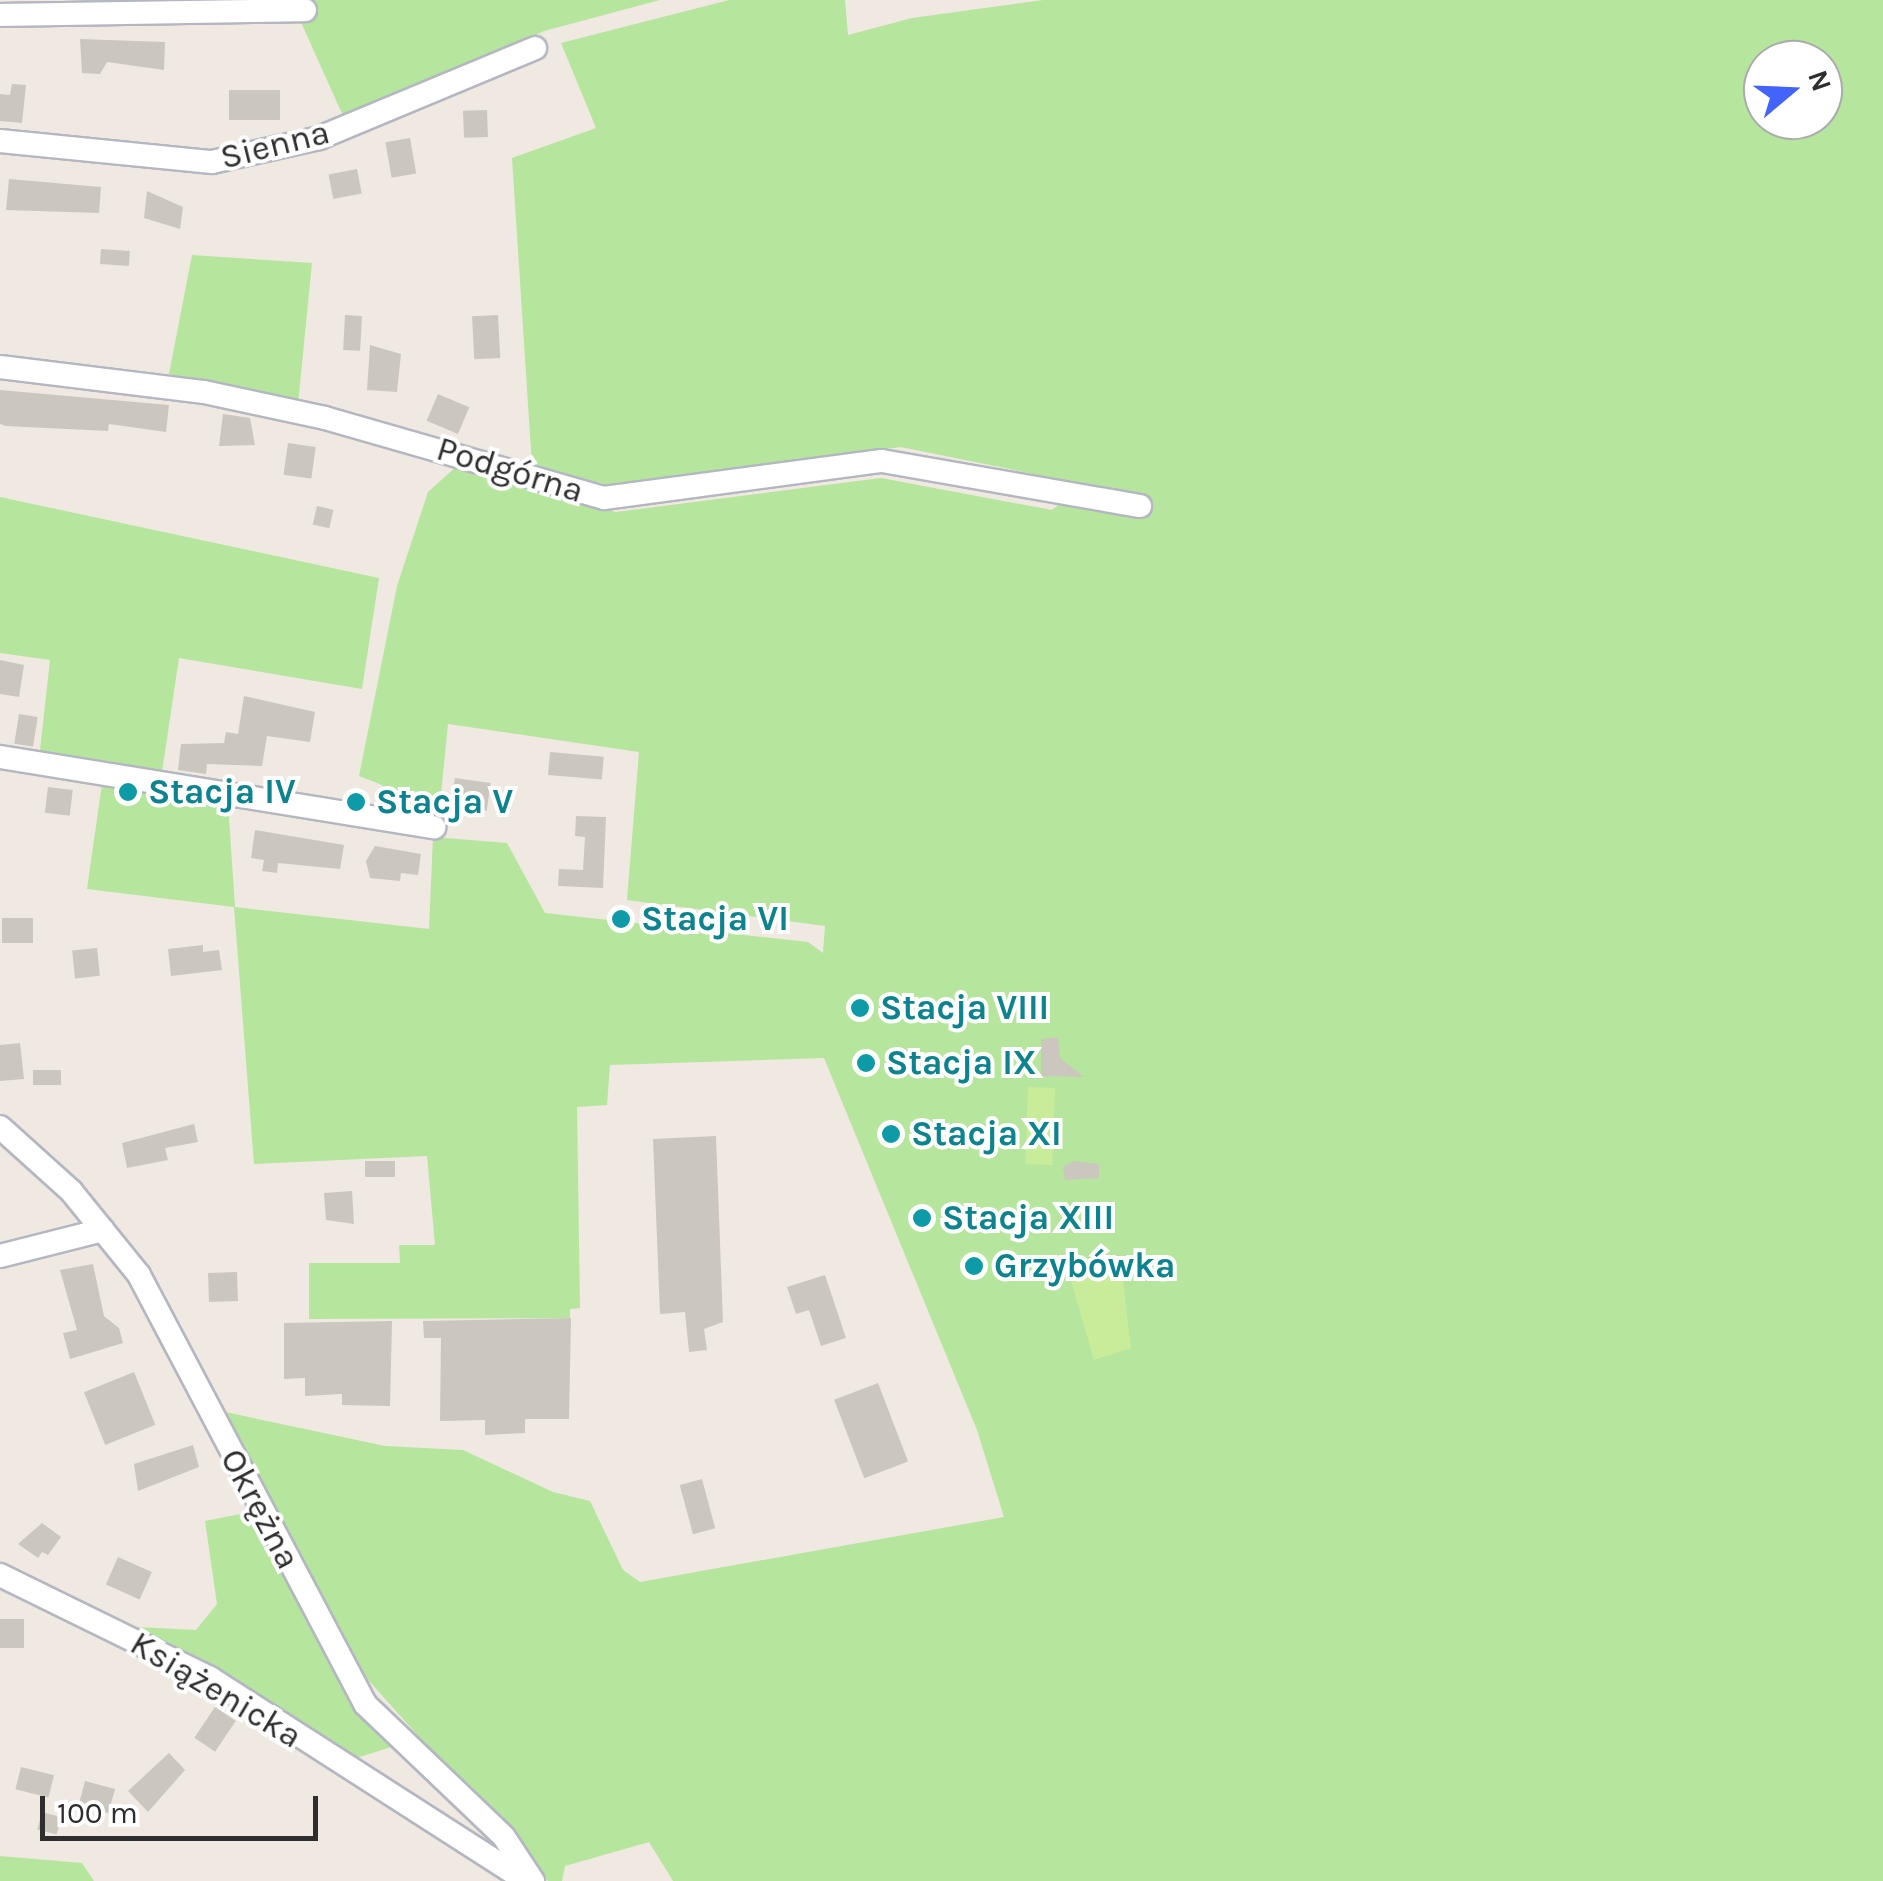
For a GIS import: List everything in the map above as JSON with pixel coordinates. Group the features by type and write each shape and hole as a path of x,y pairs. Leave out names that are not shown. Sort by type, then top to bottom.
{"street":[{"path":"0,15 304,10"},
{"name":"Sienna","path":"0,141 212,162 318,138 535,48"},
{"name":"Podgórna","path":"0,367 98,376 274,406 604,498 882,461 1140,506"},
{"path":"0,757 434,827"},
{"name":"Okrężna","path":"0,1127 71,1191 138,1275 366,1704 514,1849 530,1881"},
{"path":"0,1256 103,1230"},
{"name":"Książenicka","path":"0,1575 210,1678 491,1860 530,1881"},
{"path":"491,1860 514,1849"}],"green space":[{"path":"313,0 660,0 544,31 348,127 300,20"},
{"path":"729,0 845,0 848,35 912,18 1043,0 1883,0 1883,1881 673,1881 649,1842 565,1866 562,1881 548,1881 353,1663 225,1412 385,1446 463,1450 553,1492 590,1501 623,1570 640,1582 1004,1517 977,1430 824,1058 610,1065 607,1105 577,1107 580,1308 570,1309 570,1318 309,1319 309,1263 400,1263 399,1245 435,1245 427,1156 254,1164 234,907 87,889 102,784 228,803 235,907 429,929 433,837 507,843 545,913 808,942 823,953 825,926 627,900 639,752 448,724 439,814 388,809 382,785 359,776 397,586 428,492 458,465 616,512 881,478 1052,510 1083,484 901,447 609,485 532,466 512,158 596,128 561,43"},
{"path":"192,255 312,263 298,404 169,374"},
{"path":"0,497 379,578 362,689 179,658 161,779 39,759 50,660 0,653"},
{"path":"1028,1087 1055,1088 1052,1165 1025,1164"},
{"path":"1121,1264 1131,1348 1094,1360 1070,1277"},
{"path":"256,1511 398,1745 353,1759 116,1626 196,1630 217,1604 205,1521"},
{"path":"0,1856 82,1863 94,1881 0,1881"}],"building":[{"path":"80,39 165,42 164,70 107,62 100,74 82,73"},
{"path":"12,84 26,85 22,123 0,121 0,94 10,95"},
{"path":"229,90 280,90 280,120 229,120"},
{"path":"487,110 488,137 464,138 463,111"},
{"path":"410,138 416,173 392,178 385,142"},
{"path":"357,169 362,194 333,199 329,175"},
{"path":"9,179 101,187 99,213 6,210"},
{"path":"147,191 183,207 180,229 144,218"},
{"path":"101,249 130,251 129,266 100,264"},
{"path":"345,315 362,316 360,351 343,350"},
{"path":"498,315 500,358 474,359 472,316"},
{"path":"370,345 401,354 397,392 367,390"},
{"path":"0,390 169,405 166,432 109,424 108,431 6,426 0,424"},
{"path":"438,394 469,407 458,434 427,421"},
{"path":"223,414 250,418 255,445 219,446"},
{"path":"288,443 316,447 311,479 284,475"},
{"path":"317,506 334,510 329,528 313,525"},
{"path":"0,660 24,665 19,697 0,694"},
{"path":"244,696 315,712 310,742 267,736 262,766 207,764 206,774 178,770 181,744 224,743 226,732 238,734"},
{"path":"19,714 38,717 33,747 14,744"},
{"path":"550,752 604,757 602,780 548,775"},
{"path":"455,778 491,783 487,811 451,806"},
{"path":"48,787 73,790 70,816 45,813"},
{"path":"576,816 606,817 603,888 558,886 559,869 583,870 585,837 575,836"},
{"path":"255,830 344,845 340,869 278,863 277,873 262,871 264,860 251,858"},
{"path":"375,846 421,854 418,875 401,873 400,881 370,878 366,861"},
{"path":"2,918 33,918 33,943 2,943"},
{"path":"203,945 203,952 219,950 222,970 171,976 168,949"},
{"path":"97,948 100,976 75,978 72,951"},
{"path":"1058,1037 1060,1058 1084,1077 1041,1076 1041,1039"},
{"path":"20,1043 24,1079 0,1081 0,1045"},
{"path":"33,1070 61,1070 61,1085 33,1085"},
{"path":"194,1124 198,1142 165,1148 168,1160 127,1168 122,1143"},
{"path":"716,1136 723,1322 704,1329 707,1350 689,1352 685,1312 660,1314 653,1139"},
{"path":"365,1161 395,1161 395,1177 365,1177"},
{"path":"1074,1161 1099,1164 1099,1178 1065,1180 1063,1167"},
{"path":"352,1191 354,1224 326,1220 324,1193"},
{"path":"93,1264 104,1316 119,1328 123,1343 70,1359 63,1333 77,1330 60,1270"},
{"path":"237,1272 238,1301 209,1302 208,1273"},
{"path":"825,1275 846,1338 821,1346 809,1310 796,1314 787,1287"},
{"path":"571,1318 569,1419 525,1419 525,1433 485,1435 485,1420 440,1421 441,1338 424,1338 423,1321"},
{"path":"392,1321 390,1406 342,1405 342,1394 305,1396 305,1378 284,1379 284,1323"},
{"path":"134,1372 155,1425 105,1445 84,1392"},
{"path":"878,1383 908,1461 864,1478 834,1400"},
{"path":"193,1445 199,1467 138,1491 134,1464"},
{"path":"702,1479 715,1528 693,1534 680,1485"},
{"path":"42,1523 61,1537 48,1555 42,1552 38,1558 18,1544"},
{"path":"118,1557 152,1572 140,1599 106,1584"},
{"path":"0,1619 24,1619 24,1648 0,1648"},
{"path":"215,1707 236,1721 215,1752 194,1738"},
{"path":"169,1753 185,1770 148,1812 128,1791"},
{"path":"21,1767 54,1775 48,1798 15,1789"},
{"path":"85,1781 115,1789 108,1813 79,1805"},
{"path":"42,1812 61,1817 57,1835 37,1829"}],"place":[{"name":"Stacja IV","path":"128,792"},
{"name":"Stacja V","path":"356,802"},
{"name":"Stacja VI","path":"621,919"},
{"name":"Stacja VIII","path":"860,1008"},
{"name":"Stacja IX","path":"866,1063"},
{"name":"Stacja XI","path":"891,1134"},
{"name":"Stacja XIII","path":"922,1218"},
{"name":"Grzybówka","path":"974,1266"}]}
